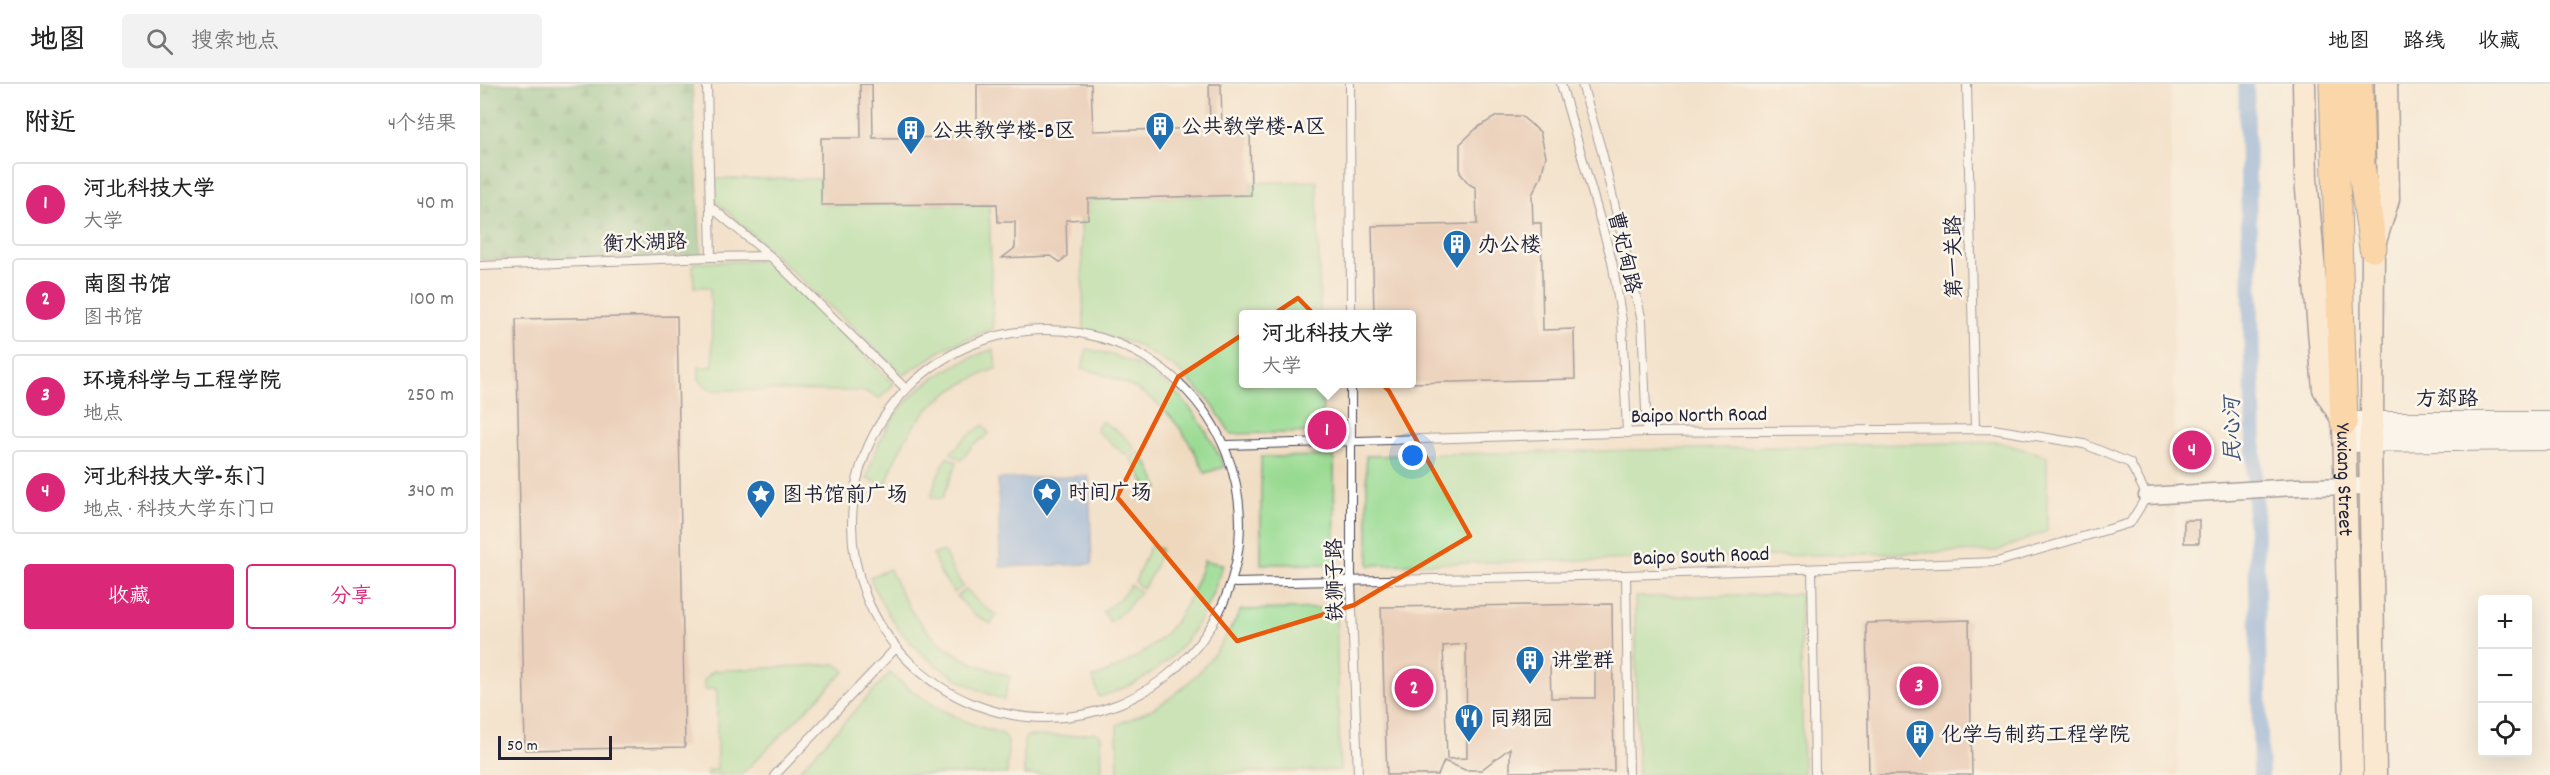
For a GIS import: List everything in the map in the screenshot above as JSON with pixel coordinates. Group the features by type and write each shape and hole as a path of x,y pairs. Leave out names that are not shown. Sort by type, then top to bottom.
{"highway":[{"path":"2333,84 2345,432"},
{"path":"2359,84 2361,165 2373,248"}],"main road":[{"name":"Yuxiang Street","path":"2304,84 2306,178 2324,388 2345,432 2352,775"},
{"name":"Yuxiang Street","path":"2375,775 2371,486 2373,248 2388,199 2386,84"}],"street":[{"name":"方郄路","path":"2371,432 2550,422"},
{"name":"方郄路","path":"2345,432 2550,440"},
{"path":"2147,496 2371,486"}],"lane":[{"name":"衡水湖路","path":"480,266 711,257 707,84"},
{"path":"1350,84 1350,310"},
{"name":"曹妃甸路","path":"1561,84 1612,261 1622,321 1627,433"},
{"name":"曹妃甸路","path":"1582,84 1602,152 1642,321 1647,432"},
{"name":"第一关路","path":"1967,84 1975,429"},
{"path":"711,207 770,256 905,388"},
{"path":"711,257 770,256"},
{"path":"1056,332 1119,344 1171,374 1212,421 1227,445 1242,493 1241,541 1236,583 1192,655 1145,690 1088,714 1024,717 970,702 930,676 895,649 864,599 848,531 858,465 877,424 905,388 941,363 992,339 1056,332"},
{"name":"铁狮子路","path":"1351,388 1351,580 1358,775"},
{"name":"Baipo North Road","path":"1227,445 1647,432 1994,429 2084,444 2130,463 2147,496"},
{"name":"Baipo South Road","path":"1236,583 1626,575 1997,562 2130,523 2147,496"},
{"path":"1812,569 1815,775"},
{"path":"1626,575 1629,775"},
{"path":"775,775 895,649"}],"highlighted area":[{"path":"1298,298 1389,391 1470,536 1354,605 1237,641 1117,497 1178,377"}],"shaded area":[{"path":"480,84 2171,84 2178,775 480,775"}],"green space":[{"path":"480,84 692,84 701,255 480,260"},
{"path":"715,179 821,179 822,205 989,204 993,329 947,347 904,375 715,200"},
{"path":"1317,181 1320,310 1239,310 1239,388 1322,388 1323,432 1231,434 1210,401 1177,369 1135,344 1084,330 1081,219 1088,218 1088,199 1251,195 1251,183"},
{"path":"767,260 894,384 880,398 863,391 710,390 699,380 699,367 713,367 710,287 694,287 693,263"},
{"path":"993,349 997,368 956,387 926,412 903,443 886,485 867,479 884,432 911,396 947,369"},
{"path":"1087,349 1112,355 1134,364 1172,388 1201,423 1224,467 1205,473 1184,433 1158,404 1125,383 1082,368"},
{"path":"1102,421 1135,447 1127,456 1096,430"},
{"path":"983,425 989,434 973,445 961,460 951,453 965,438"},
{"path":"1998,442 2047,456 2047,531 1997,551 1369,565 1366,456"},
{"path":"1139,451 1150,468 1159,489 1149,493 1130,458"},
{"path":"1334,456 1335,564 1261,564 1261,457"},
{"path":"947,457 957,462 942,499 931,497 937,477"},
{"path":"1150,546 1161,549 1154,570 1143,589 1135,582"},
{"path":"944,551 952,570 963,586 954,593 941,574 933,555"},
{"path":"1204,561 1223,564 1205,611 1180,648 1164,664 1145,677 1099,697 1093,678 1134,659 1164,634 1187,603"},
{"path":"890,569 911,610 940,643 972,662 1010,677 1004,700 981,691 940,668 906,638 892,620 870,577"},
{"path":"1131,585 1140,592 1126,609 1110,622 1103,612"},
{"path":"966,589 979,603 996,615 991,624 973,614 957,596"},
{"path":"1800,594 1803,775 1638,775 1635,597"},
{"path":"1336,608 1340,770 1118,775 1117,725 1154,708 1185,686 1216,651 1241,610"},
{"path":"836,664 845,671 741,775 707,775 707,770 717,770 717,689 704,689 704,680 713,671"},
{"path":"890,673 916,694 943,710 972,724 1003,734 1008,741 1007,774 795,775"},
{"path":"1095,732 1101,736 1102,774 1024,775 1024,741 1027,736 1071,736"}],"water":[{"path":"1089,476 1092,564 1000,567 998,479"}],"building":[{"path":"860,84 872,84 873,138 977,137 977,84 1091,84 1093,131 1210,128 1209,84 1221,84 1222,128 1250,127 1251,195 1088,199 1088,219 1066,220 1067,256 1060,262 1051,256 1002,258 1015,248 1015,222 998,222 997,204 821,205 821,138 861,138"},
{"name":"办公楼","path":"1497,116 1521,116 1540,132 1546,156 1541,177 1532,195 1533,223 1541,223 1543,330 1574,329 1575,379 1416,383 1416,310 1374,310 1372,226 1477,224 1476,188 1469,184 1460,173 1460,144 1478,127"},
{"path":"677,316 685,747 525,750 516,319"},
{"path":"2184,439 2199,440 2200,461 2185,462"},
{"path":"2184,520 2199,520 2199,543 2184,543"},
{"path":"1612,604 1614,771 1510,772 1510,748 1481,770 1465,770 1444,761 1438,775 1387,775 1381,607","holes":["1466,644 1467,758 1447,759 1443,646","1550,666 1595,666 1595,698 1551,698"]},
{"path":"1969,620 1972,775 1869,775 1866,623"}],"waterway":[{"name":"民心河","path":"2246,84 2261,775"}],"place":[{"name":"公共教学楼-A区","path":"1160,152"},
{"name":"公共教学楼-B区","path":"911,156"},
{"name":"办公楼","path":"1457,270"},
{"name":"河北科技大学","path":"1327,430"},
{"name":"河北科技大学-东门","path":"2192,450"},
{"name":"时间广场","path":"1047,518"},
{"name":"图书馆前广场","path":"761,520"},
{"name":"讲堂群","path":"1530,686"},
{"name":"环境科学与工程学院","path":"1919,686"},
{"name":"南图书馆","path":"1414,688"},
{"name":"同翔园","path":"1469,744"},
{"name":"化学与制药工程学院","path":"1920,760"}]}
